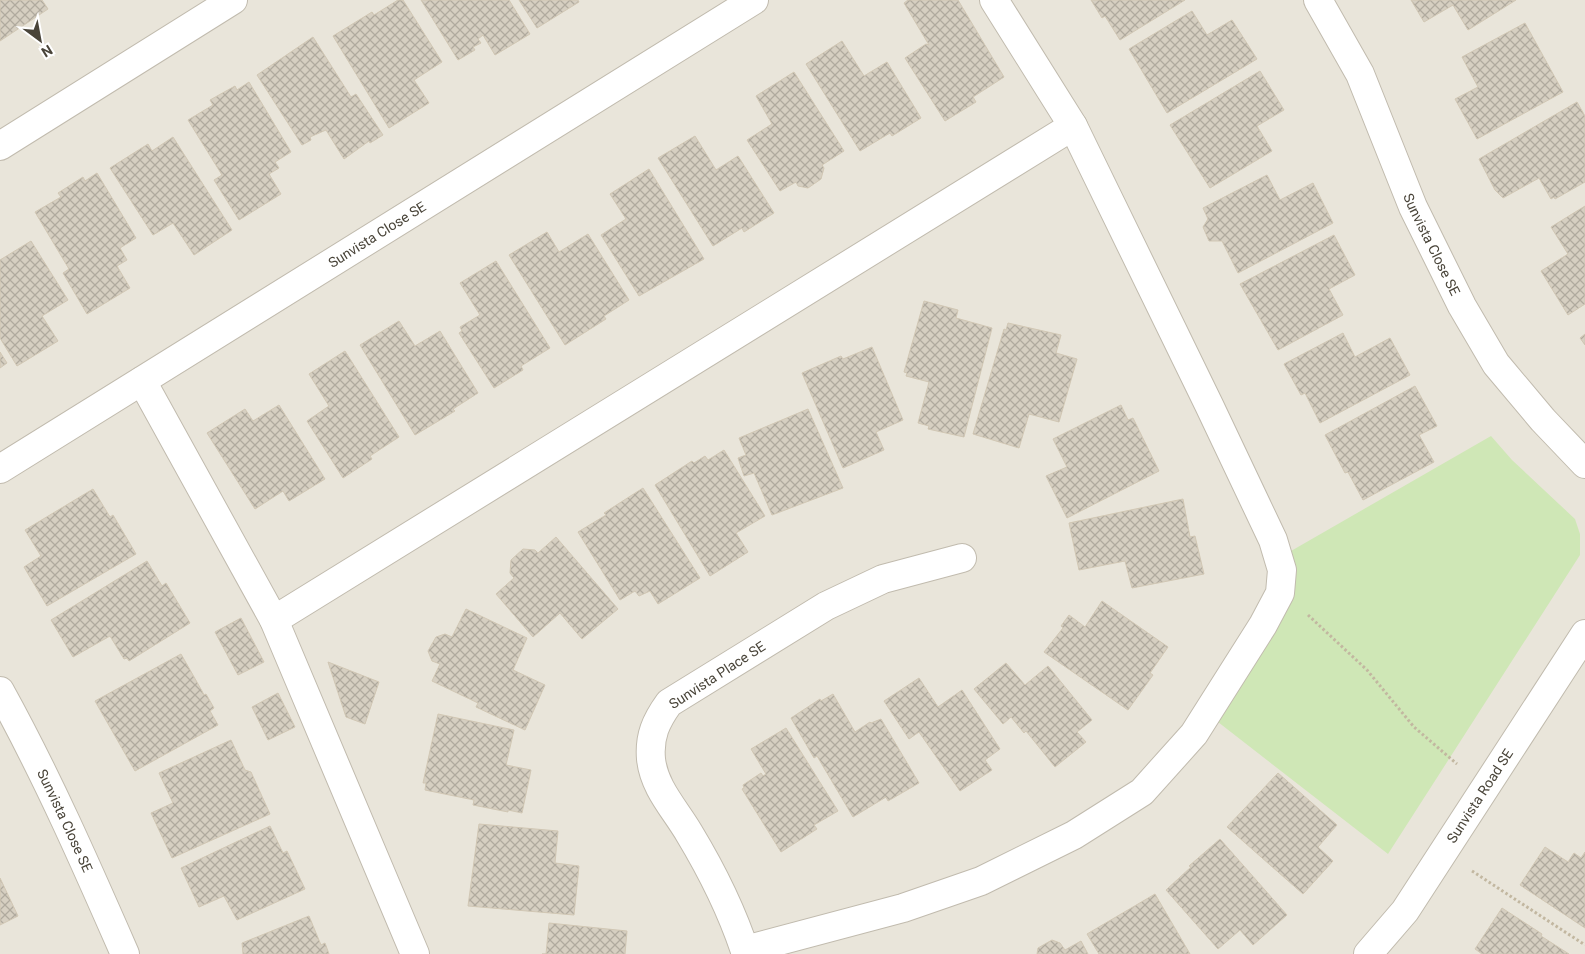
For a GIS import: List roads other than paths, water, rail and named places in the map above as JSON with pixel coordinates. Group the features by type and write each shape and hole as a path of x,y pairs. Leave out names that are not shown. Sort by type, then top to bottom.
{"street":[{"path":"0,146 233,0"},
{"name":"Sunvista Close SE","path":"0,469 754,0"},
{"path":"745,952 903,908 981,881 1074,835 1142,792 1194,734 1263,625 1280,594 1282,570 1273,540 1073,126 994,0"},
{"name":"Sunvista Close SE","path":"1318,0 1360,74 1413,207 1462,306 1496,364 1543,420 1585,464"},
{"path":"274,620 1073,126"},
{"path":"142,381 274,620 415,954"},
{"name":"Sunvista Place SE","path":"745,952 722,892 689,832 657,784 651,760 656,721 669,703 685,692 826,606 883,579 962,558"},
{"name":"Sunvista Road SE","path":"1368,954 1405,911 1585,634"},
{"name":"Sunvista Close SE","path":"0,691 24,734 66,820 125,954"}]}
